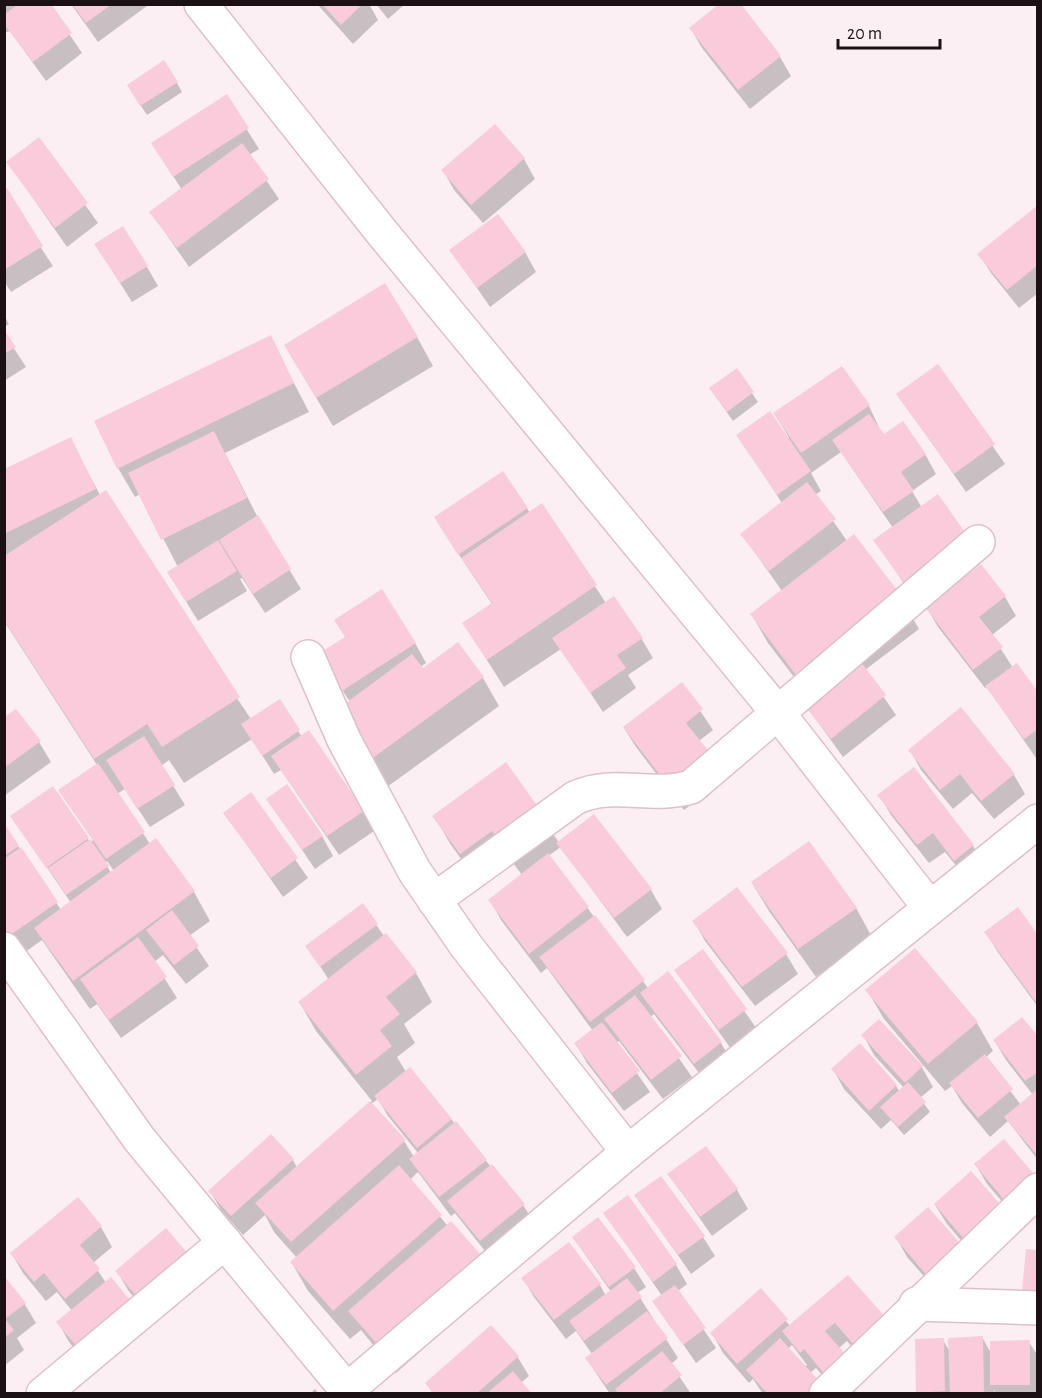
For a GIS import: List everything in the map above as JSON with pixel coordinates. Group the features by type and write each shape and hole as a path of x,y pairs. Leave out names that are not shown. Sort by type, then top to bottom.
{"street":[{"path":"211,8 380,230 778,713 930,908"},
{"path":"434,900 575,798 591,791 609,789 670,793 691,787 978,542"},
{"path":"308,657 344,740 414,872 467,947 628,1152"},
{"path":"4,949 140,1140 348,1392 628,1152 1038,821"},
{"path":"825,1394 916,1304 1038,1190"},
{"path":"43,1394 225,1242"},
{"path":"916,1304 1038,1308"}],"building":[{"path":"18,4 51,4 72,33 33,62 4,24 4,15"},
{"path":"72,4 112,4 86,23"},
{"path":"322,4 363,4 341,25"},
{"path":"719,4 741,4 781,56 738,90 689,28"},
{"path":"164,60 178,82 140,106 127,85"},
{"path":"227,94 249,128 173,177 151,143"},
{"path":"495,124 525,158 471,205 441,170"},
{"path":"39,137 88,203 55,228 6,162"},
{"path":"242,143 269,179 177,248 149,212"},
{"path":"7,188 43,246 4,270 4,190"},
{"path":"1038,205 1038,265 1007,290 977,254"},
{"path":"498,214 526,252 477,288 449,250"},
{"path":"123,226 148,266 120,283 94,244"},
{"path":"385,283 418,337 316,398 284,345"},
{"path":"4,330 16,347 4,354"},
{"path":"271,335 294,383 117,469 94,421"},
{"path":"938,364 995,444 954,474 896,394"},
{"path":"842,366 870,405 801,453 773,413"},
{"path":"737,368 754,392 727,412 709,388"},
{"path":"770,411 811,471 777,495 736,435"},
{"path":"869,414 884,434 903,421 926,454 901,472 914,491 883,512 832,440"},
{"path":"214,431 247,498 161,540 128,473"},
{"path":"71,437 96,489 4,534 4,469"},
{"path":"503,471 528,508 458,555 434,517"},
{"path":"807,482 836,519 769,571 740,534"},
{"path":"106,490 240,697 162,747 147,724 94,759 4,620 4,556"},
{"path":"938,494 969,538 904,583 873,540"},
{"path":"542,503 597,585 487,660 462,623 492,603 461,558"},
{"path":"258,515 291,569 253,594 219,540"},
{"path":"854,534 904,599 799,679 750,614"},
{"path":"218,540 237,571 186,602 167,572"},
{"path":"981,564 1006,596 979,617 1003,647 973,670 925,607"},
{"path":"382,589 416,643 342,691 318,654 345,637 334,620"},
{"path":"614,596 643,638 617,655 626,668 590,693 552,638"},
{"path":"458,642 484,677 370,760 335,711 412,654 423,668"},
{"path":"861,662 886,695 831,739 805,706"},
{"path":"1017,663 1038,692 1038,729 1024,739 985,686"},
{"path":"682,682 703,709 686,723 714,758 672,791 623,727"},
{"path":"280,699 300,730 262,756 241,724"},
{"path":"961,707 1015,774 981,801 960,774 940,790 908,750"},
{"path":"16,709 41,741 4,768 4,717"},
{"path":"309,730 364,811 327,836 271,756"},
{"path":"144,736 175,785 137,809 106,760"},
{"path":"506,762 546,818 504,847 492,831 460,854 432,816"},
{"path":"98,763 145,832 106,859 58,790"},
{"path":"914,767 974,845 954,861 933,833 917,845 877,795"},
{"path":"287,784 323,836 302,850 266,799"},
{"path":"53,786 89,838 46,868 10,816"},
{"path":"251,792 298,858 271,878 223,813"},
{"path":"594,814 652,889 614,918 556,843"},
{"path":"6,826 19,846 4,856 4,827"},
{"path":"156,838 195,891 73,981 34,928"},
{"path":"90,839 109,866 66,895 48,868"},
{"path":"809,841 857,908 798,949 751,882"},
{"path":"21,847 58,902 6,938 4,859"},
{"path":"548,853 589,907 529,954 488,900"},
{"path":"737,887 788,953 742,987 692,921"},
{"path":"363,903 378,924 320,967 305,946"},
{"path":"1018,907 1038,935 1038,999 1035,1001 984,932"},
{"path":"172,910 199,946 174,965 146,930"},
{"path":"595,915 645,980 590,1022 539,957"},
{"path":"386,933 417,972 386,997 400,1014 380,1030 392,1046 356,1075 298,1002"},
{"path":"138,937 167,977 109,1020 80,979"},
{"path":"915,948 978,1022 928,1064 865,990"},
{"path":"703,949 747,1009 719,1030 674,970"},
{"path":"668,971 722,1042 694,1064 640,993"},
{"path":"635,995 682,1056 651,1080 604,1019"},
{"path":"1022,1017 1038,1036 1038,1072 1025,1081 993,1040"},
{"path":"879,1019 923,1066 905,1083 861,1035"},
{"path":"602,1022 640,1071 612,1093 574,1043"},
{"path":"860,1043 897,1085 869,1111 831,1069"},
{"path":"985,1054 1013,1089 978,1118 949,1083"},
{"path":"410,1067 452,1119 417,1148 374,1096"},
{"path":"908,1082 926,1102 898,1127 880,1107"},
{"path":"1035,1091 1038,1094 1038,1156 1004,1117"},
{"path":"370,1101 406,1140 291,1242 255,1203"},
{"path":"456,1121 487,1160 439,1197 409,1159"},
{"path":"271,1134 294,1159 231,1216 208,1191"},
{"path":"1004,1139 1038,1179 1011,1208 974,1164"},
{"path":"706,1146 738,1189 700,1217 667,1174"},
{"path":"492,1164 525,1204 480,1241 447,1201"},
{"path":"399,1165 442,1215 333,1311 290,1262"},
{"path":"971,1171 1007,1212 969,1245 934,1204"},
{"path":"661,1176 705,1236 678,1255 634,1195"},
{"path":"628,1195 677,1264 653,1282 603,1213"},
{"path":"78,1197 102,1226 80,1245 100,1269 65,1299 44,1273 34,1282 10,1253"},
{"path":"928,1207 965,1249 930,1279 894,1237"},
{"path":"598,1217 636,1267 609,1287 572,1237"},
{"path":"451,1221 481,1255 378,1345 348,1311"},
{"path":"166,1228 189,1255 138,1298 115,1271"},
{"path":"569,1242 601,1284 554,1320 521,1278"},
{"path":"1026,1249 1038,1250 1038,1292 1022,1291"},
{"path":"848,1275 887,1319 855,1346 835,1323 825,1331 847,1356 825,1375 804,1349 800,1353 782,1331"},
{"path":"5,1277 26,1303 5,1319 14,1330 4,1338"},
{"path":"111,1277 133,1304 78,1348 56,1322"},
{"path":"627,1278 642,1297 584,1341 569,1321"},
{"path":"675,1285 706,1328 683,1345 652,1301"},
{"path":"761,1288 788,1319 737,1364 710,1333"},
{"path":"647,1311 668,1338 606,1385 585,1358"},
{"path":"491,1325 519,1356 476,1394 434,1394 425,1383"},
{"path":"983,1336 984,1393 950,1394 948,1338"},
{"path":"780,1338 822,1384 811,1394 768,1394 746,1370"},
{"path":"944,1338 945,1391 916,1393 915,1339"},
{"path":"1030,1340 1030,1385 990,1385 990,1341"},
{"path":"662,1351 682,1375 659,1394 618,1394 615,1389"},
{"path":"513,1371 532,1394 486,1394"}]}
